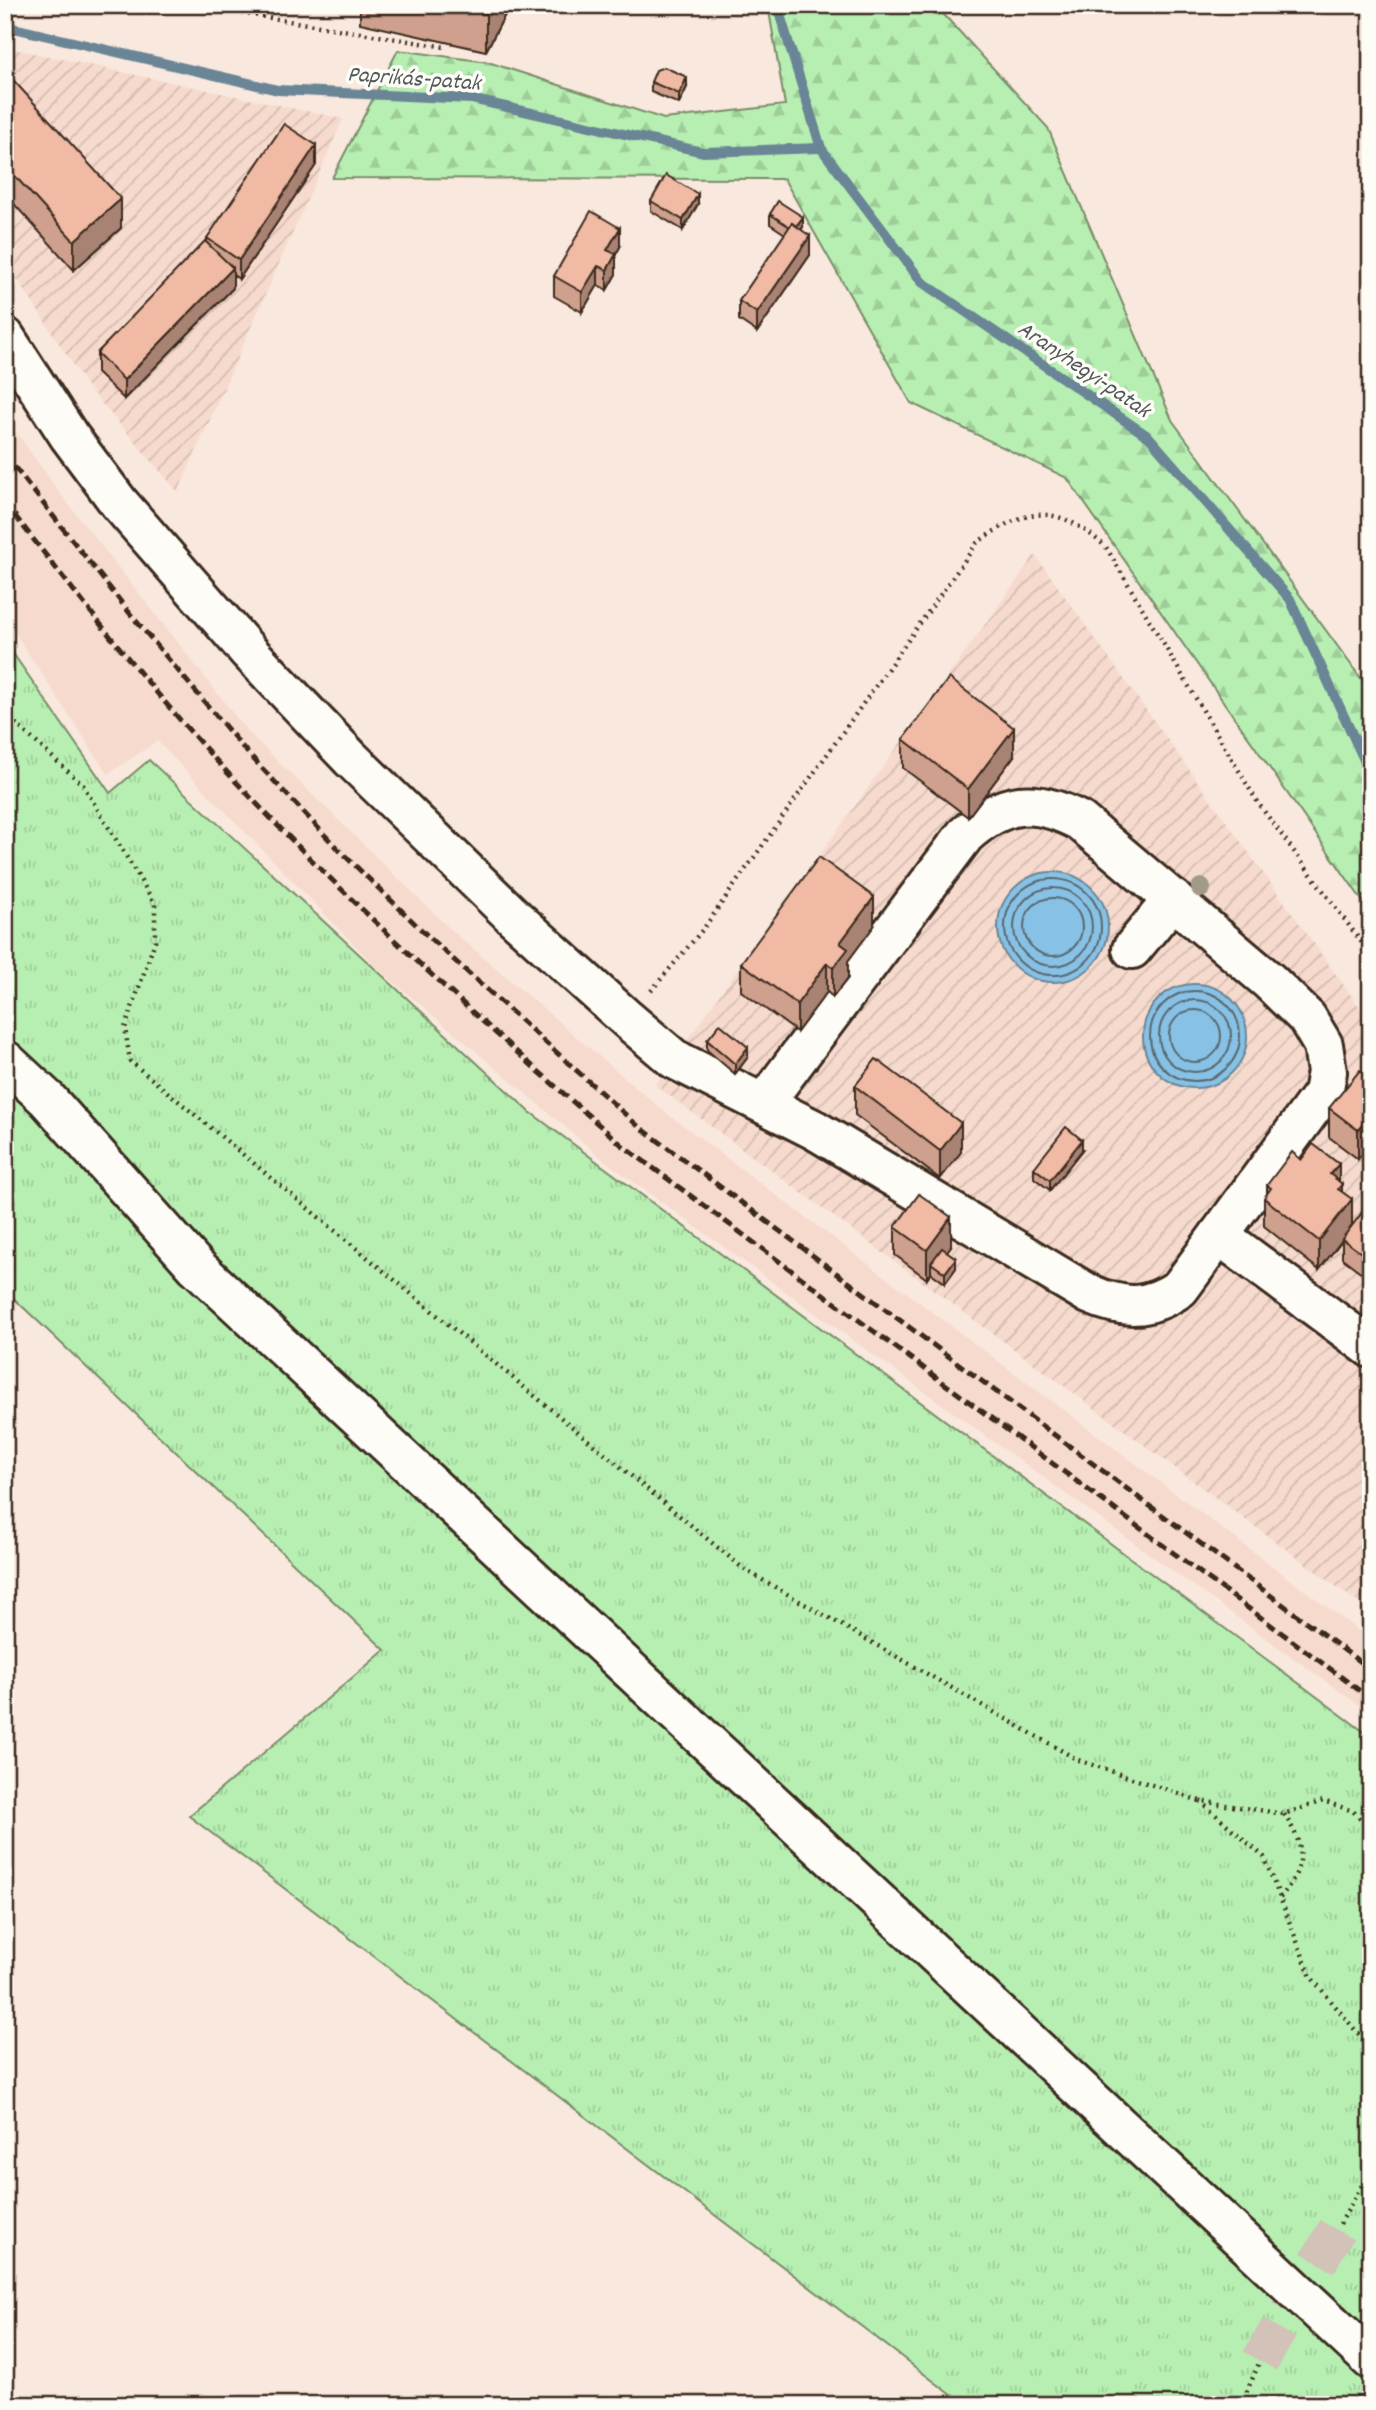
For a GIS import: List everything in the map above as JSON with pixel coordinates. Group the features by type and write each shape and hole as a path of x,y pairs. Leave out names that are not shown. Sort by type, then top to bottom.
{"street":[{"path":"5,337 69,436 119,503 249,652 351,759 515,918 627,1019 674,1059 815,1130 1089,1294 1115,1306 1137,1306 1165,1299 1180,1288 1322,1093 1327,1072 1323,1045 1307,1018 1269,981 1080,821 1056,808 1025,804 984,818 965,835 764,1103"},
{"path":"1132,949 1173,899"},
{"path":"5,1060 47,1099 196,1266 1371,2360"},
{"path":"1219,1235 1371,1348"}],"path":[{"path":"193,5 445,47"},
{"path":"627,1019 704,928 977,543 1004,523 1035,514 1060,516 1085,529 1106,547 1258,803 1371,955"},
{"path":"5,714 83,785 155,904 155,942 125,1028 130,1061 745,1570 1078,1760 1200,1801 1284,1814 1323,1801 1353,1811 1371,1830"},
{"path":"1200,1801 1264,1857 1311,1977 1371,2049"},
{"path":"1280,1899 1297,1876 1301,1859 1298,1836 1284,1814"},
{"path":"1340,2224 1371,2169"},
{"path":"1241,2405 1260,2361"}],"shaded area":[{"path":"5,47 343,119 178,492 86,385 5,260"},
{"path":"5,416 58,491 248,732 450,929 661,1109 1371,1640 1371,1714 609,1164 376,967 157,741 108,774 5,618"},
{"path":"1035,555 1371,1023 1371,1612 655,1085"}],"green space":[{"path":"768,5 935,5 1048,128 1172,420 1371,692 1371,913 1067,478 911,403 784,179 332,178 398,50 488,62 664,119 785,105"},
{"path":"5,642 110,793 149,760 530,1112 1371,1737 1371,2405 965,2405 189,1816 385,1650 5,1290"}],"water":[{"path":"1053,872 1074,876 1092,888 1104,906 1108,927 1104,948 1092,966 1074,978 1053,982 1032,978 1014,966 1002,948 998,927 1002,906 1014,888 1032,876"},
{"path":"1195,984 1215,988 1232,999 1243,1016 1247,1036 1243,1056 1232,1073 1215,1084 1195,1088 1175,1084 1158,1073 1147,1056 1143,1036 1147,1016 1158,999 1175,988"}],"building":[{"path":"444,5 490,5 486,14"},
{"path":"664,67 687,77 679,94 651,82 656,70"},
{"path":"5,71 121,199 74,241 5,165"},
{"path":"284,124 316,145 239,260 207,238"},
{"path":"666,175 698,194 683,220 651,201"},
{"path":"778,201 803,217 796,226 792,223 790,227 770,214"},
{"path":"591,211 620,228 607,250 616,254 607,270 598,266 582,292 554,276"},
{"path":"792,223 810,236 757,313 739,301"},
{"path":"205,241 233,268 124,380 97,353"},
{"path":"949,678 1014,728 968,789 903,739"},
{"path":"819,857 874,897 840,943 848,949 833,968 827,963 797,1004 741,963"},
{"path":"720,1024 748,1047 735,1064 707,1040"},
{"path":"876,1059 961,1123 940,1151 855,1086"},
{"path":"1360,1070 1371,1078 1371,1114 1358,1130 1329,1108"},
{"path":"1066,1127 1082,1140 1050,1180 1034,1168"},
{"path":"1313,1144 1339,1164 1330,1174 1342,1184 1338,1189 1352,1199 1319,1241 1264,1198 1271,1188 1267,1185 1292,1152 1301,1160"},
{"path":"919,1194 951,1217 927,1250 895,1227"},
{"path":"1367,1206 1371,1209 1371,1260 1342,1239"},
{"path":"942,1248 956,1258 945,1273 931,1263"}],"waterway":[{"name":"Aranyhegyi-patak","path":"777,5 821,148 922,282 1149,437 1290,599 1371,775"},
{"name":"Paprikás-patak","path":"5,26 278,90 471,99 703,152 821,148"}],"tunnel":[{"path":"1260,2361 1340,2224"}],"railway":[{"path":"5,455 132,616 245,750 337,848 433,941 637,1125 1371,1670"},
{"path":"5,503 148,682 284,832 426,970 622,1145 1371,1699"}]}
